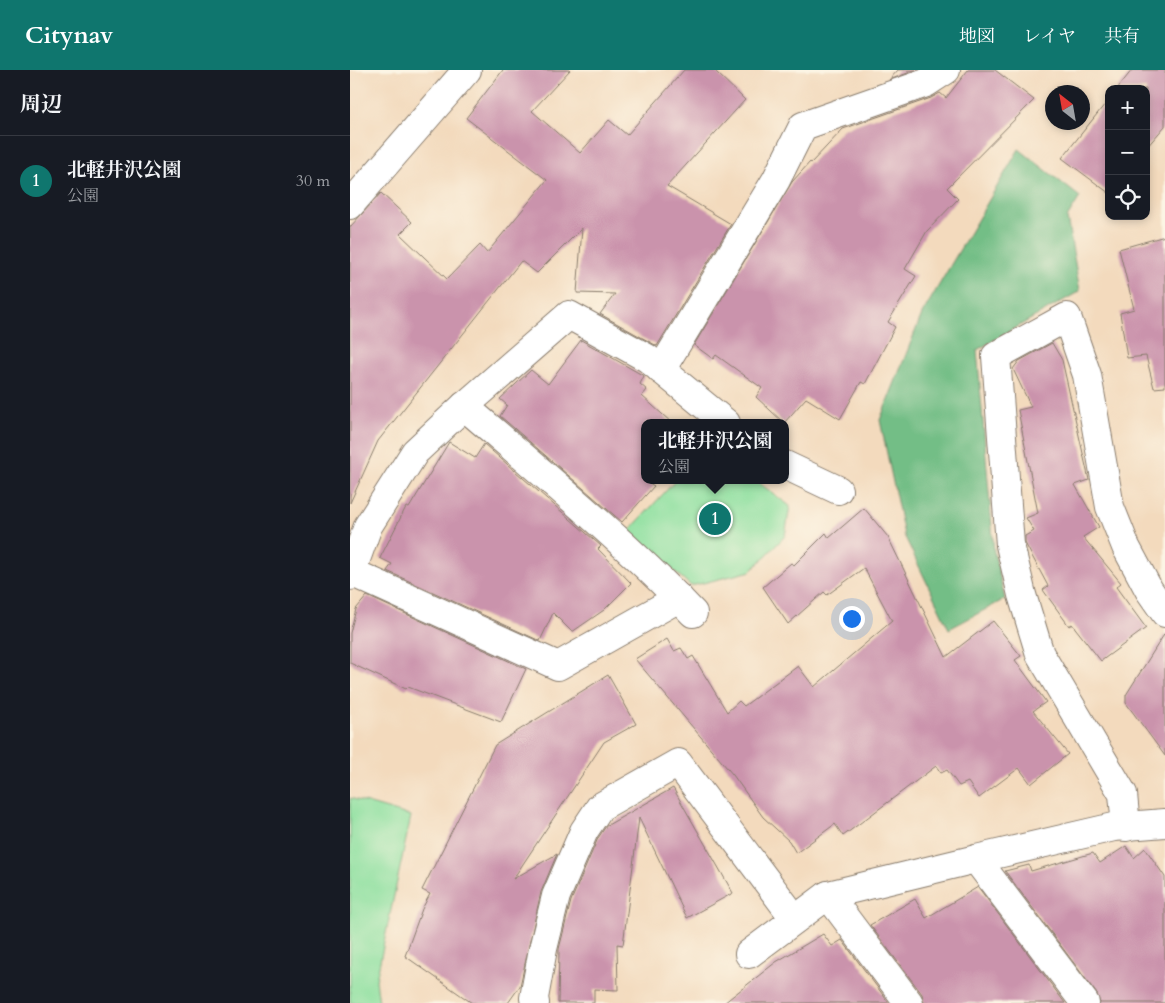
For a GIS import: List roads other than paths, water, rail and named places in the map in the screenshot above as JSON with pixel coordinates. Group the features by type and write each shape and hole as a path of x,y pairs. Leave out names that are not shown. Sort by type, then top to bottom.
{"street":[{"path":"661,370 776,180 803,126 926,83 946,70"},
{"path":"350,204 455,74"},
{"path":"464,406 598,521 686,606 558,666 351,574 368,526 415,452 464,406 569,315 647,358 721,419"},
{"path":"1126,826 1123,794 1040,654 1022,595 1010,545 996,356 1067,317 1088,375 1110,507 1126,547 1149,590 1165,613"},
{"path":"789,467 838,490"},
{"path":"535,1003 534,998 542,949 556,896 584,831 600,807 678,763 795,919"},
{"path":"749,954 828,894 1126,826 1165,823"},
{"path":"976,859 1085,1003"},
{"path":"828,894 909,1003"}],"place":[{"name":"北軽井沢公園","path":"715,519"}]}
